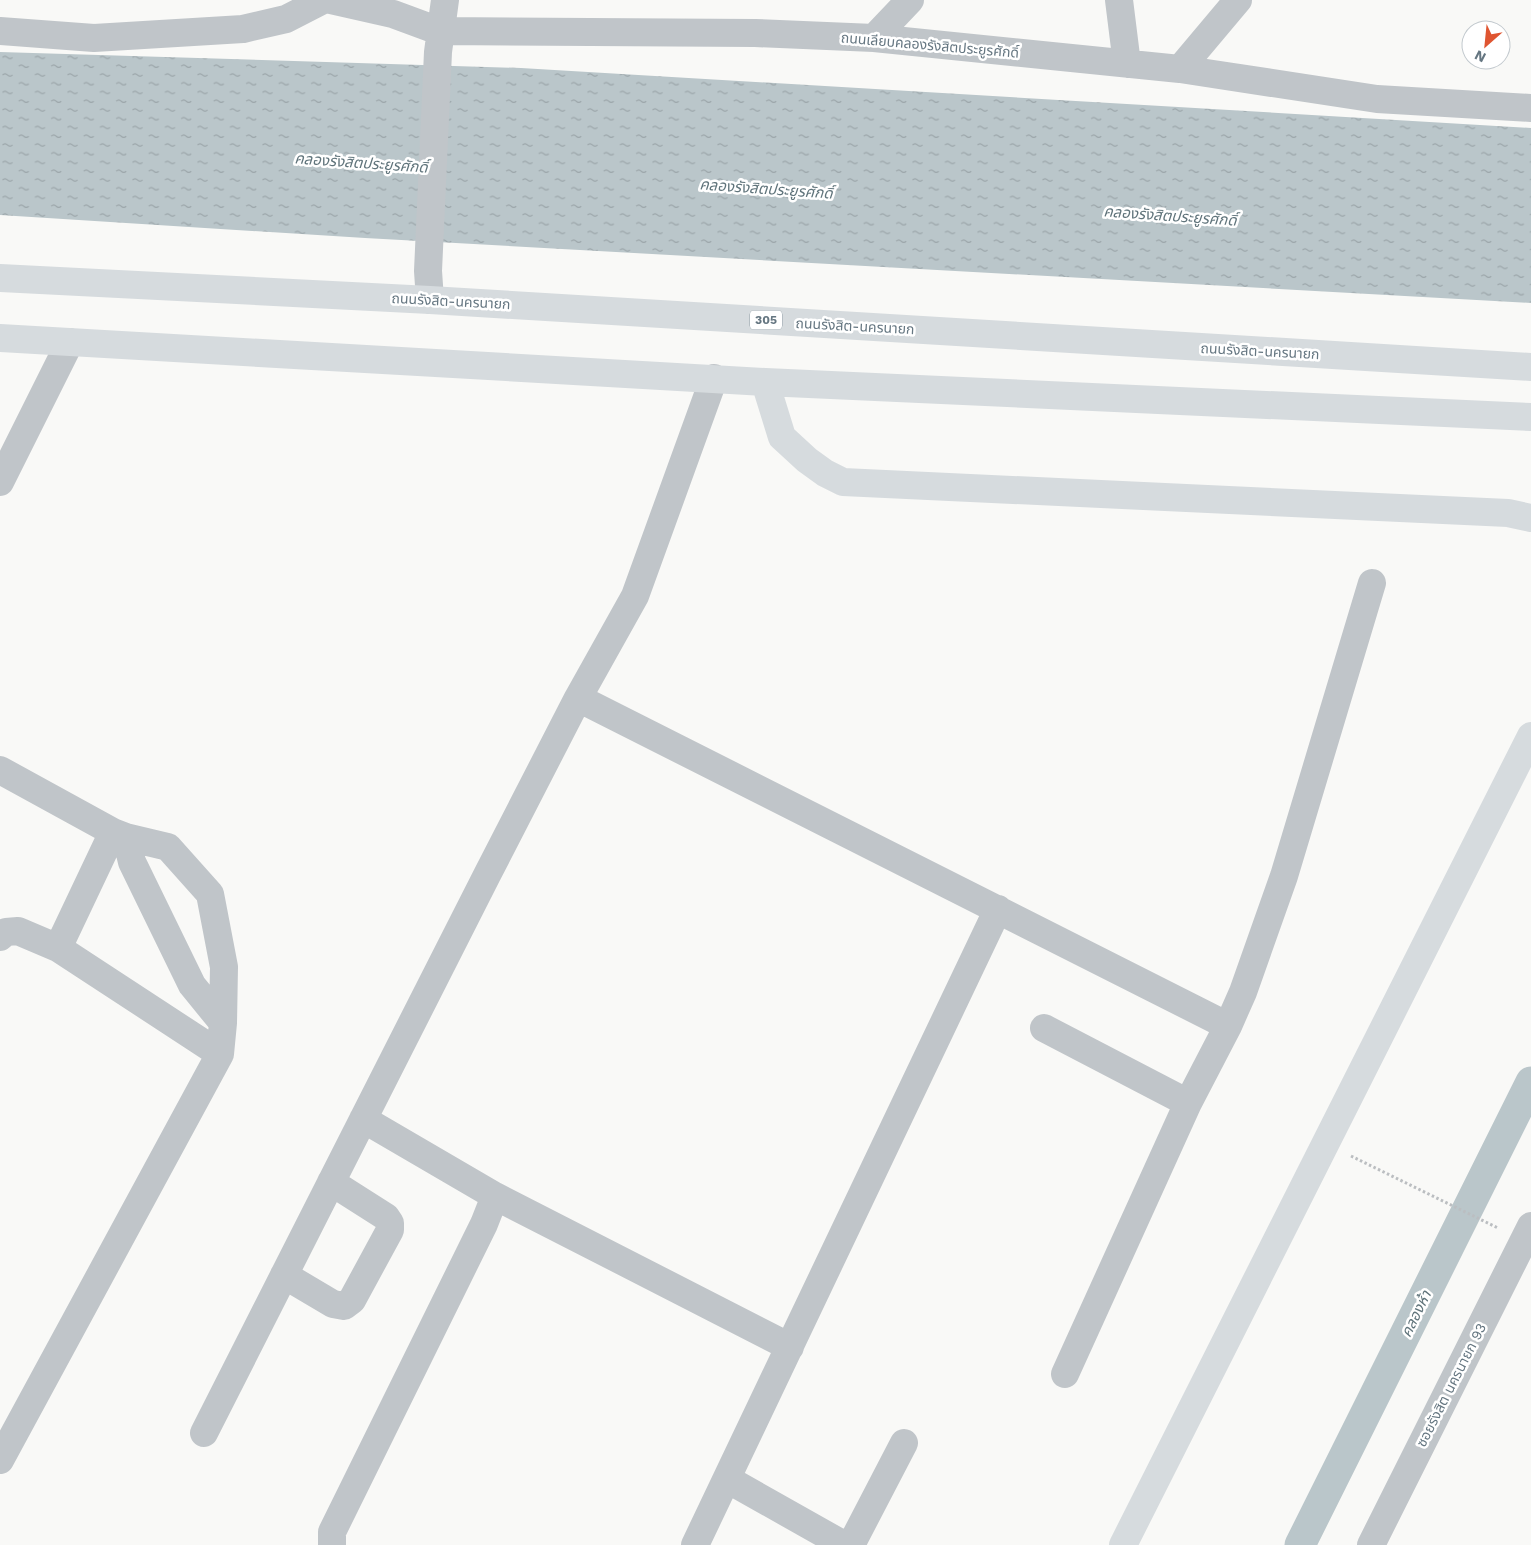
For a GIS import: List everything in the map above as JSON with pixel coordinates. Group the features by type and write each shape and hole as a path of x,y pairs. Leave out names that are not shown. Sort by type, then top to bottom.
{"main road":[{"name":"ถนนรังสิต-นครนายก","path":"0,278 430,300 1527,363"},
{"path":"0,338 765,382 1531,417"},
{"path":"765,382 782,437 824,473 843,482 1508,513 1531,518"},
{"path":"1123,1545 1531,736"}],"street":[{"path":"0,30 94,38 242,30 286,19 323,0"},
{"name":"ถนนเลียบคลองรังสิตประยูรศักดิ์","path":"331,0 393,14 439,41 755,33 874,38 1180,69 1377,99 1531,108"},
{"path":"430,300 428,271 439,41 445,0"},
{"path":"874,38 910,0"},
{"path":"1119,0 1127,64"},
{"path":"1180,69 1238,0"},
{"path":"0,482 70,342"},
{"path":"204,1434 578,698 635,596 714,378"},
{"path":"1065,1374 1188,1103 1228,1026 1243,992 1284,876 1372,583"},
{"path":"578,698 1228,1026"},
{"path":"0,770 120,834 168,847 210,894 224,967 223,1023 220,1054 0,1460"},
{"path":"58,948 120,834"},
{"path":"120,834 192,985 223,1023"},
{"path":"695,1545 998,910"},
{"path":"0,937 6,932 18,931 58,948 220,1054"},
{"path":"1044,1028 1188,1103"},
{"path":"363,1119 494,1196 790,1347"},
{"path":"284,1275 333,1304 344,1306 352,1300 390,1230 390,1223 386,1217 331,1182"},
{"path":"332,1545 332,1532 484,1224 494,1196"},
{"name":"ซอยรังสิต นครนายก 93","path":"1371,1545 1531,1226"},
{"path":"851,1545 904,1442"},
{"path":"726,1479 844,1545"}],"path":[{"path":"1352,1156 1492,1226"}],"water":[{"name":"คลองรังสิตประยูรศักดิ์","path":"0,52 521,68 1531,128 1531,303 365,238 0,215"}],"waterway":[{"name":"คลองห้า","path":"1300,1545 1531,1082"}]}
